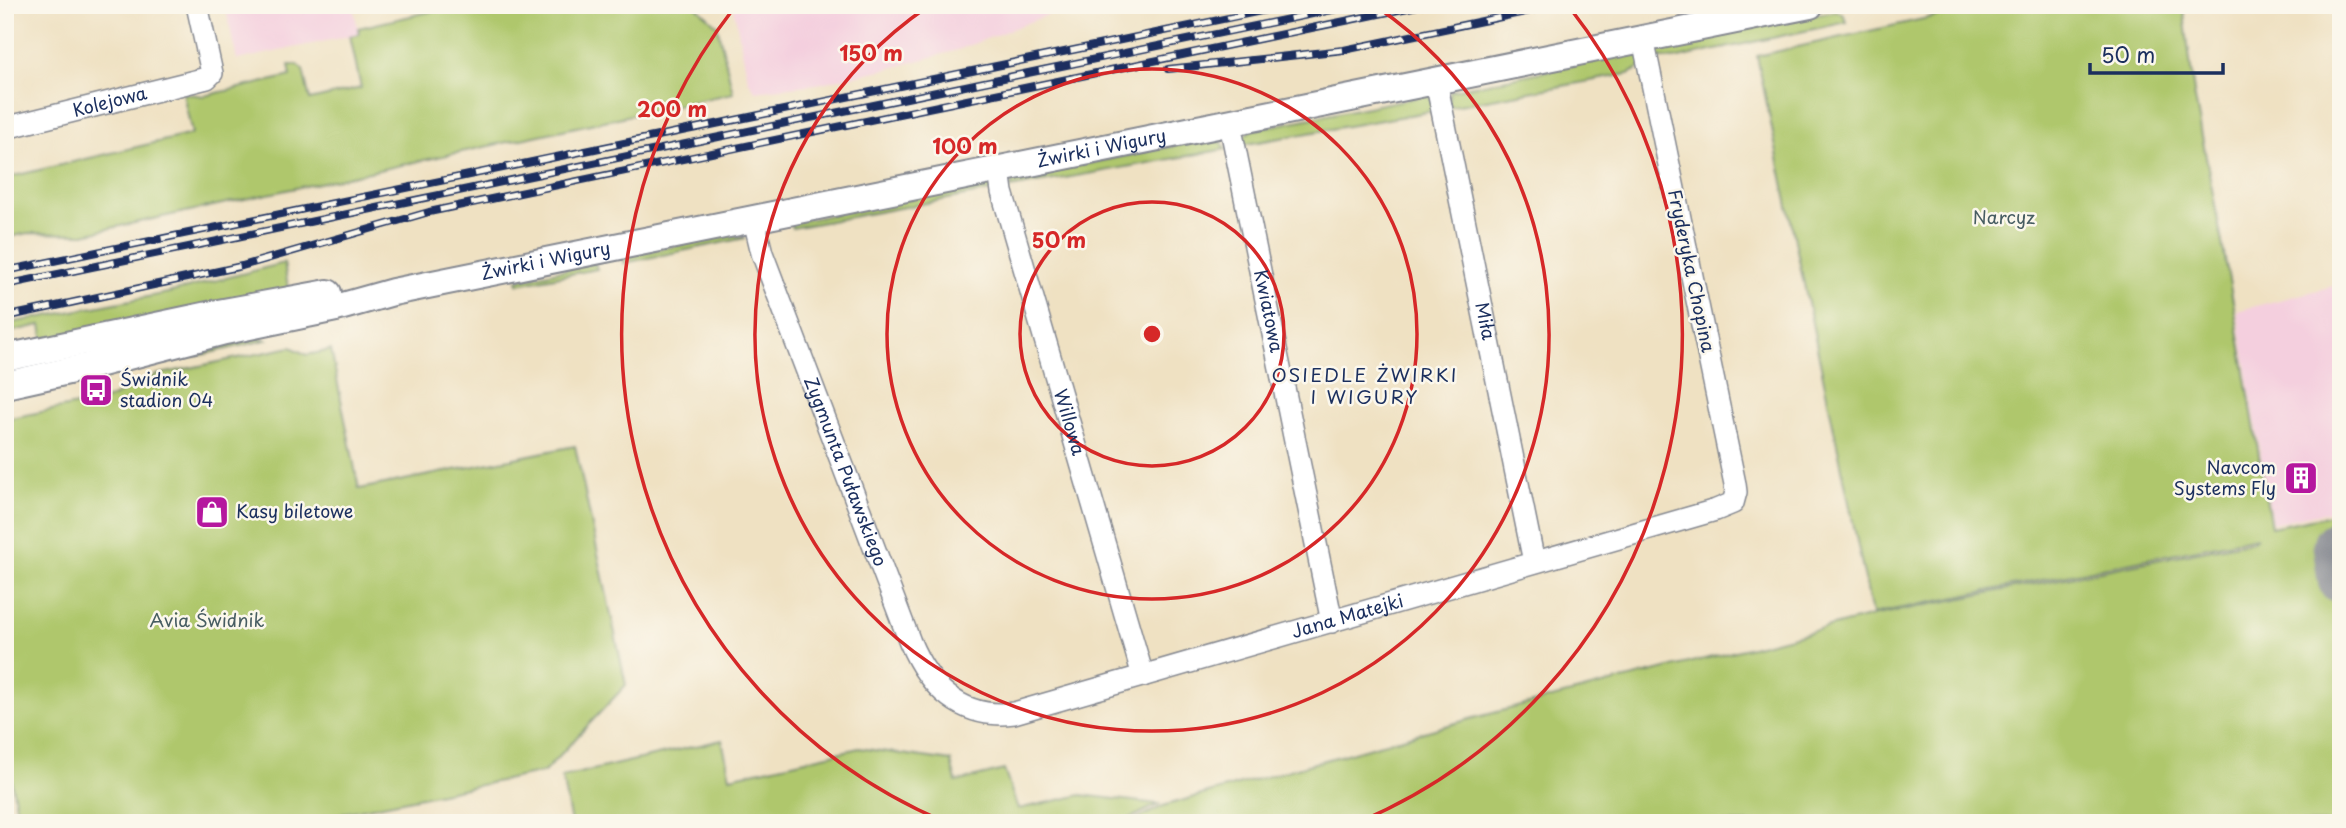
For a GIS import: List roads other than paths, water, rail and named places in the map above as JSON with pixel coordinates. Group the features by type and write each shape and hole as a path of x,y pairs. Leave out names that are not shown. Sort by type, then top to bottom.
{"main road":[{"name":"Żwirki i Wigury","path":"393,292 1810,5"},
{"path":"5,358 327,293 393,292"},
{"path":"5,385 86,368 182,341 336,308 393,292"}],"street":[{"name":"Kolejowa","path":"5,128 207,78 212,73 197,5"},
{"name":"Fryderyka Chopina","path":"1643,39 1735,484 1733,503"},
{"name":"Miła","path":"1436,82 1534,562"},
{"name":"Kwiatowa","path":"1230,124 1332,622"},
{"name":"Willowa","path":"999,170 1004,197 1143,676"},
{"name":"Zygmunta Puławskiego","path":"754,220 762,253 916,655 937,688 963,705"},
{"name":"Jana Matejki","path":"963,705 987,713 1014,713 1733,503"}],"railway":[{"path":"5,271 1291,5"},
{"path":"5,285 1356,5"},
{"path":"5,317 242,266 429,212 1422,5"},
{"path":"1168,69 1344,50 1558,5"}],"place":[{"name":"Świdnik stadion 04","path":"96,390"},
{"name":"Navcom Systems Fly","path":"2301,478"},
{"name":"Kasy biletowe","path":"212,512"}],"district":[{"name":"OSIEDLE ŻWIRKI I WIGURY","path":"1365,386"}],"park label":[{"name":"Narcyz","path":"2004,218"},
{"name":"Avia Świdnik","path":"207,621"}]}
